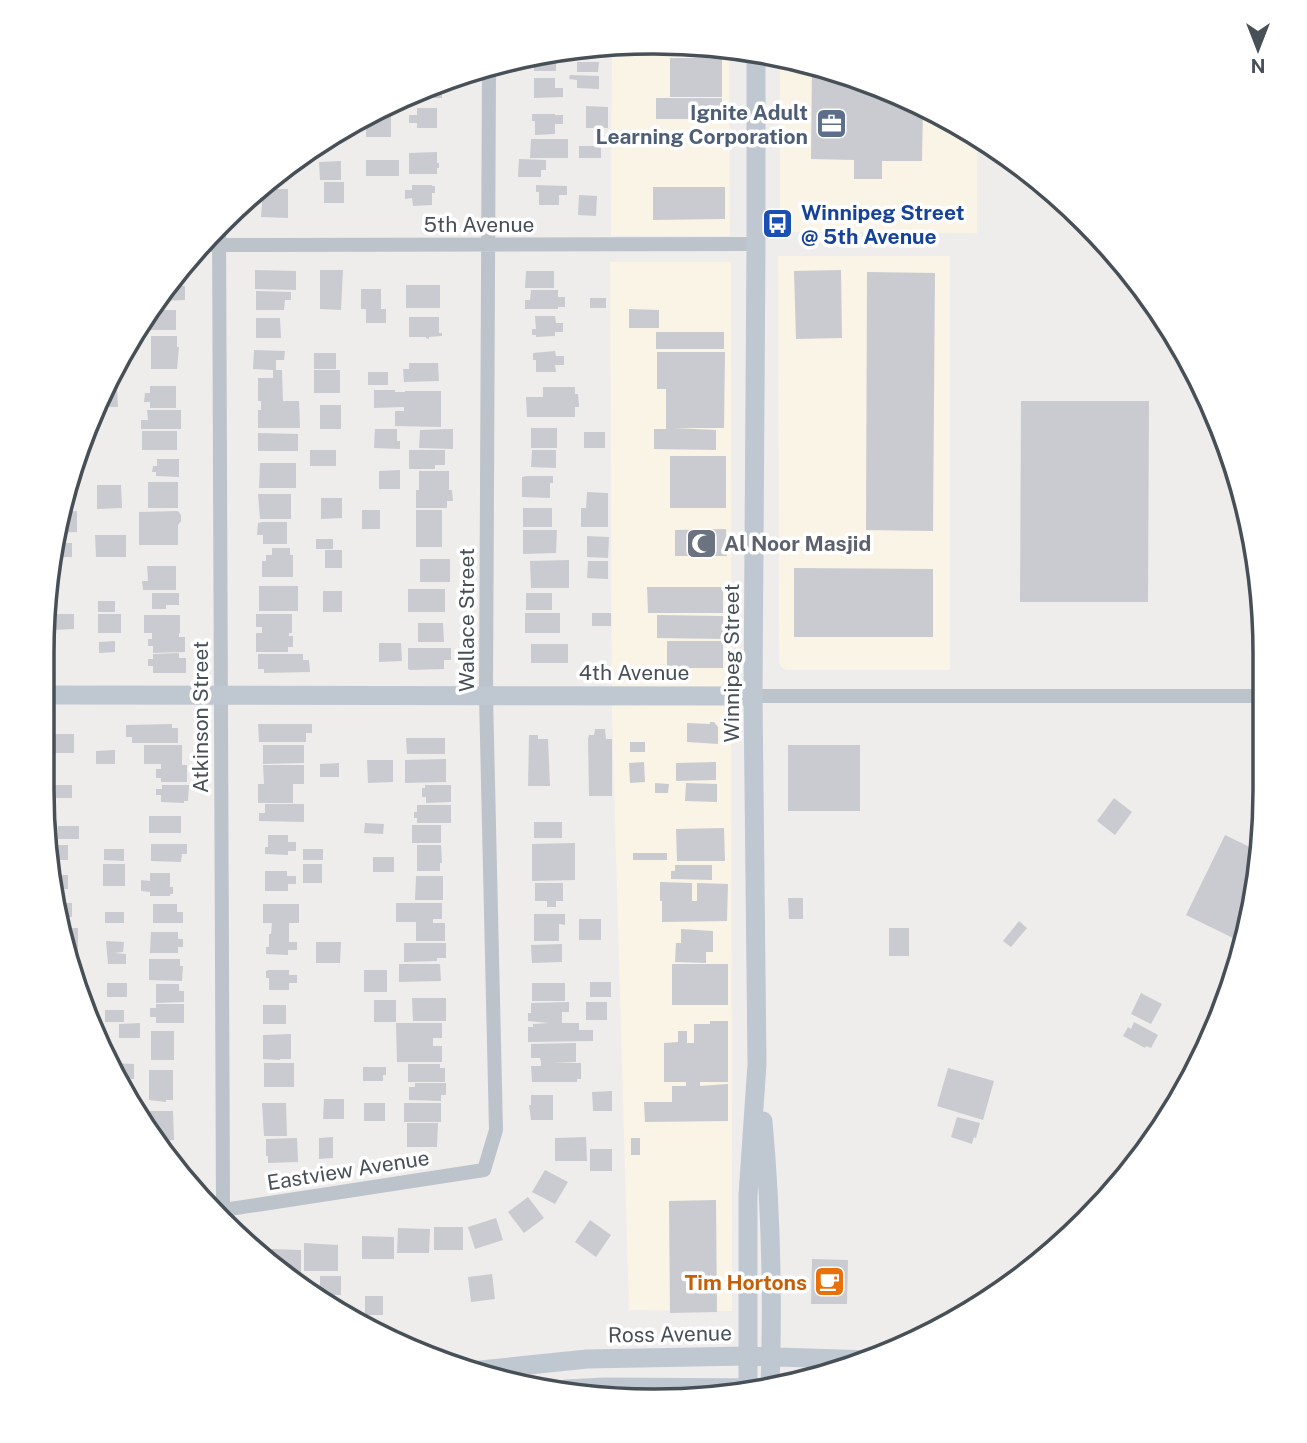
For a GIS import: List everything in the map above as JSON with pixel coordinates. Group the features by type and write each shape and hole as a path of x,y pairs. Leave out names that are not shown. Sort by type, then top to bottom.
{"main road":[{"name":"Winnipeg Street","path":"748,1381 748,1195 757,1064 753,696 756,63"},
{"name":"4th Avenue","path":"54,695 753,696"},
{"name":"Winnipeg Street","path":"757,1064 768,1180 772,1377"},
{"name":"Ross Avenue","path":"499,1368 587,1359 747,1356 840,1359"},
{"path":"621,1387 667,1388"}],"street":[{"name":"Wallace Street","path":"484,1170 496,1130 486,695 489,78"},
{"name":"5th Avenue","path":"219,244 756,244"},
{"name":"Atkinson Street","path":"219,244 222,694 220,1203"},
{"name":"4th Avenue","path":"753,696 1253,696"},
{"name":"Eastview Avenue","path":"226,1209 484,1170"}],"shaded area":[{"path":"654,54 729,59 730,236 611,236 612,56"},
{"path":"780,68 846,86 883,100 919,116 977,150 977,233 789,232 789,220 780,220"},
{"path":"778,256 950,256 950,670 786,670 781,667"},
{"path":"610,262 731,262 732,1311 629,1310 612,716"}],"building":[{"path":"670,58 722,58 722,97 670,97"},
{"path":"556,62 556,71 534,71 534,67"},
{"path":"577,62 599,62 598,72 577,72"},
{"path":"570,75 599,76 599,89 577,88 577,80 569,79"},
{"path":"812,76 883,100 923,118 922,161 882,161 882,179 854,179 854,160 811,159"},
{"path":"534,78 555,78 555,88 563,88 563,97 534,98"},
{"path":"656,98 722,98 722,119 656,119"},
{"path":"586,106 608,107 608,128 586,128"},
{"path":"417,108 437,108 437,128 417,128 417,123 409,123 409,115 417,115"},
{"path":"532,114 563,115 563,124 555,124 555,134 535,135"},
{"path":"391,115 391,137 366,137 366,128"},
{"path":"531,139 568,139 568,158 530,158"},
{"path":"579,146 601,146 601,158 579,158"},
{"path":"437,152 437,174 409,174 409,153"},
{"path":"519,159 546,160 546,170 541,170 541,177 518,177"},
{"path":"366,160 399,160 399,176 366,176"},
{"path":"341,161 341,180 320,180 319,162"},
{"path":"324,182 344,182 344,203 324,203"},
{"path":"412,185 435,186 432,205 413,206 412,198 405,199 405,190 412,190"},
{"path":"536,185 567,186 567,195 559,195 559,205 539,205"},
{"path":"653,187 725,187 725,219 653,220"},
{"path":"275,189 288,189 288,218 261,217 262,200"},
{"path":"579,195 597,196 596,216 578,215"},
{"path":"255,270 296,271 296,290 255,289"},
{"path":"320,270 343,270 341,310 320,309"},
{"path":"841,270 842,338 796,339 794,271"},
{"path":"526,271 554,271 554,288 525,288"},
{"path":"867,272 935,273 933,531 866,530"},
{"path":"406,285 440,285 440,308 406,308"},
{"path":"181,286 185,286 185,300 170,301"},
{"path":"361,289 381,289 381,309 386,309 386,323 366,323 366,309 361,309"},
{"path":"531,290 558,290 558,297 565,297 565,307 525,309 525,300 530,300"},
{"path":"256,291 291,292 291,300 285,300 284,310 256,310"},
{"path":"590,298 606,298 606,308 590,308"},
{"path":"629,309 659,310 659,328 629,328"},
{"path":"163,310 176,310 176,330 150,330"},
{"path":"535,316 555,316 556,323 563,323 563,332 555,332 555,336 532,335 532,329 536,329"},
{"path":"409,317 439,317 439,333 442,333 442,336 429,339 409,337"},
{"path":"256,318 280,318 281,338 256,338"},
{"path":"656,332 724,332 724,349 656,349"},
{"path":"151,336 177,336 177,369 151,369"},
{"path":"254,350 285,351 284,360 276,360 276,370 282,370 283,401 299,401 300,428 258,428 261,401 258,401 258,378 273,378 273,370 253,369"},
{"path":"555,351 556,356 564,356 564,365 555,365 556,372 536,372 533,353"},
{"path":"657,352 725,352 724,428 673,428 716,430 716,450 654,449 654,429 666,429 666,389 657,389"},
{"path":"314,353 336,353 336,369 314,369"},
{"path":"409,363 438,363 439,381 404,382 403,369 409,369"},
{"path":"314,370 340,370 340,393 314,393"},
{"path":"368,372 388,372 388,385 368,385"},
{"path":"150,386 176,386 176,408 150,408 150,402 144,402 145,393 150,393"},
{"path":"117,387 117,387 118,407 108,407"},
{"path":"543,387 575,387 579,407 575,407 575,417 527,417 526,397 543,397"},
{"path":"374,390 441,391 441,427 395,426 395,411 404,411 404,407 374,408"},
{"path":"1021,401 1149,401 1148,602 1020,602"},
{"path":"320,405 341,405 341,429 320,429"},
{"path":"147,410 181,410 181,429 141,429 141,420 148,420"},
{"path":"531,428 557,428 557,448 531,448"},
{"path":"375,429 397,429 400,449 374,448"},
{"path":"453,429 453,449 419,448 420,430"},
{"path":"142,431 177,431 177,450 142,450"},
{"path":"584,432 605,432 605,448 584,448"},
{"path":"258,433 298,434 298,451 258,451"},
{"path":"310,450 336,450 336,466 310,466"},
{"path":"409,450 445,450 445,465 435,465 435,469 409,469"},
{"path":"532,450 556,450 556,468 531,467"},
{"path":"670,456 726,456 726,508 670,508"},
{"path":"157,459 179,459 179,477 156,476 156,472 152,472 153,466 157,466"},
{"path":"260,463 296,463 296,488 259,488"},
{"path":"400,470 400,489 379,489 379,471"},
{"path":"419,471 449,471 449,490 452,490 453,501 447,501 447,508 416,508"},
{"path":"553,476 550,498 522,497 522,477"},
{"path":"148,482 178,482 178,508 148,508"},
{"path":"97,485 121,485 122,508 97,509"},
{"path":"587,492 608,493 608,527 581,527 581,508 586,508"},
{"path":"258,494 291,494 291,519 260,519"},
{"path":"321,498 342,498 342,518 321,519"},
{"path":"523,508 552,508 552,527 523,527"},
{"path":"362,510 380,510 380,529 362,529"},
{"path":"416,510 442,510 442,547 416,547"},
{"path":"72,511 77,511 77,532 67,532"},
{"path":"178,511 181,521 178,525 178,545 139,545 139,512"},
{"path":"287,522 287,544 263,544 263,535 257,535 258,523"},
{"name":"Al Noor Masjid","path":"726,529 727,556 675,556 675,530"},
{"path":"523,530 557,530 556,553 523,554"},
{"path":"95,535 126,535 126,557 96,557"},
{"path":"587,536 609,537 608,558 587,557"},
{"path":"316,539 333,539 333,549 316,549"},
{"path":"65,543 72,543 72,557 62,557"},
{"path":"272,548 290,548 290,555 293,555 293,577 262,577 262,561 266,561 266,555 272,555"},
{"path":"325,550 342,550 342,568 325,568"},
{"path":"420,559 450,559 450,582 420,582"},
{"path":"569,560 569,588 531,588 530,561"},
{"path":"588,561 608,561 608,579 587,578"},
{"path":"147,566 176,566 176,590 143,590 142,581 148,581"},
{"path":"794,568 933,569 933,637 794,637"},
{"path":"259,586 298,586 298,611 259,611"},
{"path":"647,587 723,587 723,613 648,613"},
{"path":"408,589 445,589 445,612 408,612"},
{"path":"323,591 342,591 342,612 323,612"},
{"path":"152,593 179,593 179,605 152,609"},
{"path":"526,593 552,593 552,610 526,610"},
{"path":"98,601 115,601 115,612 98,612"},
{"path":"525,613 560,613 560,633 525,633"},
{"path":"592,613 611,613 611,626 592,626"},
{"path":"56,614 74,614 74,629 55,630"},
{"path":"98,614 121,614 121,633 98,633"},
{"path":"256,614 292,614 292,633 289,633 289,636 293,636 293,647 288,647 288,652 256,652 256,633 262,633 262,627 256,627"},
{"path":"144,615 180,615 179,637 185,637 185,652 153,653 153,646 148,646 152,633 144,633"},
{"path":"657,615 723,616 723,639 657,638"},
{"path":"418,623 443,623 444,642 418,642"},
{"path":"115,641 115,652 99,653 99,642"},
{"path":"667,641 723,641 723,668 667,668"},
{"path":"379,643 401,643 402,661 379,662"},
{"path":"531,644 568,644 568,663 531,663"},
{"path":"408,648 451,648 451,660 444,660 444,669 410,670"},
{"path":"179,653 179,658 186,658 186,673 153,673 153,666 148,666 148,659 153,659 153,654"},
{"path":"258,654 303,654 303,660 309,660 310,672 264,673 264,669 258,669"},
{"path":"714,722 718,727 718,744 687,742 687,723"},
{"path":"172,724 172,728 178,728 178,743 132,743 132,737 126,737 126,725"},
{"path":"258,724 312,724 312,733 306,733 306,742 259,742"},
{"path":"595,729 605,729 606,739 612,739 612,796 589,796 588,739 589,735 594,735"},
{"path":"54,734 74,734 74,753 54,753"},
{"path":"529,735 548,739 550,786 528,786"},
{"path":"406,738 445,738 445,754 407,754"},
{"path":"630,742 645,742 645,752 630,752"},
{"path":"144,745 182,745 182,765 187,765 187,782 161,782 161,778 156,778 156,769 161,769 161,764 144,764"},
{"path":"263,745 304,745 304,763 263,764"},
{"path":"788,745 860,745 860,811 788,811"},
{"path":"115,750 115,764 96,764 96,751"},
{"path":"446,759 446,782 405,783 405,760"},
{"path":"367,760 393,760 393,782 368,783"},
{"path":"644,762 645,782 630,783 629,763"},
{"path":"716,762 716,780 676,781 676,763"},
{"path":"339,763 339,777 320,777 320,764"},
{"path":"263,765 304,765 304,784 293,784 293,803 258,803 258,784 264,784"},
{"path":"655,783 669,784 668,793 655,793"},
{"path":"686,783 717,784 717,802 685,801"},
{"path":"54,785 72,785 72,798 54,798"},
{"path":"162,785 189,785 188,801 161,802 161,795 156,795 156,789 162,789"},
{"path":"425,785 451,785 451,802 426,803 426,797 422,797 422,788 425,788"},
{"path":"1114,798 1132,812 1115,835 1097,821"},
{"path":"265,804 304,804 304,822 259,821 259,813 265,813"},
{"path":"417,805 451,805 451,823 417,823 414,812 417,812"},
{"path":"149,816 181,816 181,833 149,833"},
{"path":"534,822 562,822 562,838 534,838"},
{"path":"365,823 384,824 383,834 364,833"},
{"path":"412,825 441,825 441,843 412,843"},
{"path":"58,826 79,826 79,839 58,839"},
{"path":"724,828 725,861 677,861 676,829"},
{"path":"268,835 288,835 288,842 296,842 296,851 288,851 288,855 265,854"},
{"path":"1225,835 1250,847 1234,938 1186,915"},
{"path":"575,843 575,880 532,881 532,844"},
{"path":"151,844 187,844 187,854 182,854 181,862 151,861"},
{"path":"57,845 68,845 68,860 58,860"},
{"path":"417,845 441,845 440,871 417,871"},
{"path":"104,849 124,849 124,861 104,860"},
{"path":"303,849 323,849 323,860 303,860"},
{"path":"633,853 667,853 667,860 633,860"},
{"path":"373,857 394,857 394,872 373,872"},
{"path":"103,864 125,864 125,886 103,886"},
{"path":"303,864 322,864 322,883 303,883"},
{"path":"675,865 712,865 712,880 671,879 671,871 675,871"},
{"path":"265,871 287,871 287,876 296,876 296,884 288,884 288,891 265,891"},
{"path":"150,873 170,873 173,894 150,896 150,892 141,891 141,880 150,881"},
{"path":"60,875 68,875 68,889 63,889"},
{"path":"416,876 443,876 443,900 415,900"},
{"path":"660,882 692,883 692,901 697,901 697,883 728,884 727,921 662,922"},
{"path":"535,883 563,883 563,901 556,901 556,907 547,907 547,901 535,901"},
{"path":"788,898 803,898 803,919 789,919"},
{"path":"65,903 72,903 72,917 69,917"},
{"path":"396,903 442,903 442,919 433,919 433,923 445,923 445,941 416,941 416,922 396,922"},
{"path":"153,904 177,904 177,912 183,912 183,923 153,923"},
{"path":"263,904 299,904 299,923 289,923 289,942 297,942 297,950 288,950 288,955 266,954 272,923 263,923"},
{"path":"105,912 124,912 124,923 105,923"},
{"path":"534,914 565,914 565,925 559,924 559,941 534,941"},
{"path":"579,919 601,919 601,940 579,940"},
{"path":"1019,921 1027,928 1011,947 1003,941"},
{"path":"71,928 78,928 78,954 75,945"},
{"path":"889,928 909,928 909,956 889,956"},
{"path":"681,929 713,931 713,952 706,952 706,963 675,962 676,943 681,943"},
{"path":"151,932 178,932 178,939 183,939 183,947 178,947 178,953 150,953"},
{"path":"106,941 124,942 123,952 114,953 126,954 126,964 108,964"},
{"path":"316,942 341,942 340,963 316,963"},
{"path":"404,943 446,943 446,958 437,958 437,961 404,962"},
{"path":"562,944 562,962 532,963 531,945"},
{"path":"149,959 180,959 180,966 183,966 182,981 149,980"},
{"path":"399,964 440,964 441,981 399,982"},
{"path":"672,964 728,964 728,1005 672,1005"},
{"path":"289,970 289,975 297,975 297,983 289,983 289,990 269,990 266,971"},
{"path":"364,970 387,970 387,992 364,992"},
{"path":"590,982 611,982 611,997 590,997"},
{"path":"107,983 127,983 127,997 107,997"},
{"path":"532,983 565,983 565,1001 532,1001"},
{"path":"156,984 179,984 179,991 184,991 184,1002 156,1003"},
{"path":"1141,993 1162,1004 1151,1024 1131,1014"},
{"path":"412,998 446,998 446,1021 413,1021"},
{"path":"374,1000 396,1000 396,1022 374,1022"},
{"path":"569,1002 569,1012 562,1012 562,1023 579,1023 579,1030 593,1030 593,1041 528,1042 528,1027 549,1023 528,1021 531,1003"},
{"path":"586,1002 607,1002 607,1020 586,1020"},
{"path":"156,1004 184,1004 184,1023 156,1023 156,1017 150,1017 150,1008 156,1008"},
{"path":"263,1005 286,1005 286,1024 263,1024"},
{"path":"105,1010 124,1010 124,1022 105,1022"},
{"path":"710,1021 728,1021 728,1082 700,1082 700,1086 728,1084 728,1121 645,1122 644,1102 672,1102 672,1086 686,1086 686,1082 664,1082 664,1043 678,1042 678,1031 687,1031 687,1043 694,1043 694,1024 710,1024"},
{"path":"1134,1022 1158,1035 1151,1048 1145,1048 1123,1036"},
{"path":"140,1023 140,1038 119,1038 119,1024"},
{"path":"396,1023 442,1023 442,1038 433,1038 433,1046 442,1046 442,1062 397,1062"},
{"path":"151,1031 174,1031 174,1060 151,1060"},
{"path":"291,1034 291,1059 263,1059 263,1035"},
{"path":"576,1043 576,1062 553,1063 581,1063 581,1079 577,1079 577,1082 532,1082 531,1066 541,1066 541,1062 540,1058 531,1058 531,1044"},
{"path":"121,1063 134,1064 134,1079 129,1079"},
{"path":"264,1063 294,1063 294,1087 264,1087"},
{"path":"408,1064 440,1064 440,1068 445,1068 445,1082 408,1082"},
{"path":"363,1067 386,1067 383,1081 363,1081"},
{"path":"948,1068 994,1081 983,1120 937,1106"},
{"path":"149,1070 173,1070 173,1100 149,1100"},
{"path":"415,1083 446,1083 446,1095 441,1095 441,1101 409,1100 409,1087 415,1087"},
{"path":"612,1091 612,1111 593,1111 592,1092"},
{"path":"531,1095 553,1095 553,1120 531,1120"},
{"path":"324,1099 344,1099 344,1119 323,1119"},
{"path":"262,1103 286,1103 287,1136 264,1136"},
{"path":"364,1103 385,1103 385,1121 364,1121"},
{"path":"404,1103 441,1103 441,1122 404,1122"},
{"path":"150,1111 173,1111 174,1140 168,1140"},
{"path":"957,1117 980,1123 972,1144 951,1137"},
{"path":"407,1123 438,1123 437,1147 407,1147"},
{"path":"333,1137 333,1158 319,1159 319,1138"},
{"path":"586,1137 587,1161 555,1161 555,1138"},
{"path":"297,1138 298,1162 268,1163 266,1139"},
{"path":"631,1138 640,1138 640,1155 631,1155"},
{"path":"590,1149 612,1149 612,1171 590,1171"},
{"path":"545,1170 568,1182 555,1204 532,1192"},
{"path":"528,1197 544,1218 524,1233 508,1212"},
{"path":"716,1200 717,1312 670,1313 669,1201"},
{"path":"496,1218 503,1240 475,1249 468,1227"},
{"path":"590,1220 611,1235 596,1257 575,1242"},
{"path":"434,1227 463,1227 463,1250 434,1250"},
{"path":"398,1228 430,1229 429,1253 397,1253"},
{"path":"362,1236 394,1237 394,1259 362,1259"},
{"path":"304,1243 338,1245 338,1271 304,1271"},
{"path":"272,1249 301,1250 301,1274 289,1265"},
{"name":"Tim Hortons","path":"812,1259 848,1260 847,1304 811,1304"},
{"path":"492,1274 495,1299 471,1302 468,1277"},
{"path":"320,1276 341,1276 341,1295 333,1295 320,1287"},
{"path":"365,1296 383,1296 383,1315 365,1314"}],"place":[{"name":"Ignite Adult Learning Corporation","path":"831,124"},
{"name":"Winnipeg Street @ 5th Avenue","path":"778,224"},
{"name":"Al Noor Masjid","path":"701,543"},
{"name":"Tim Hortons","path":"830,1282"}]}
